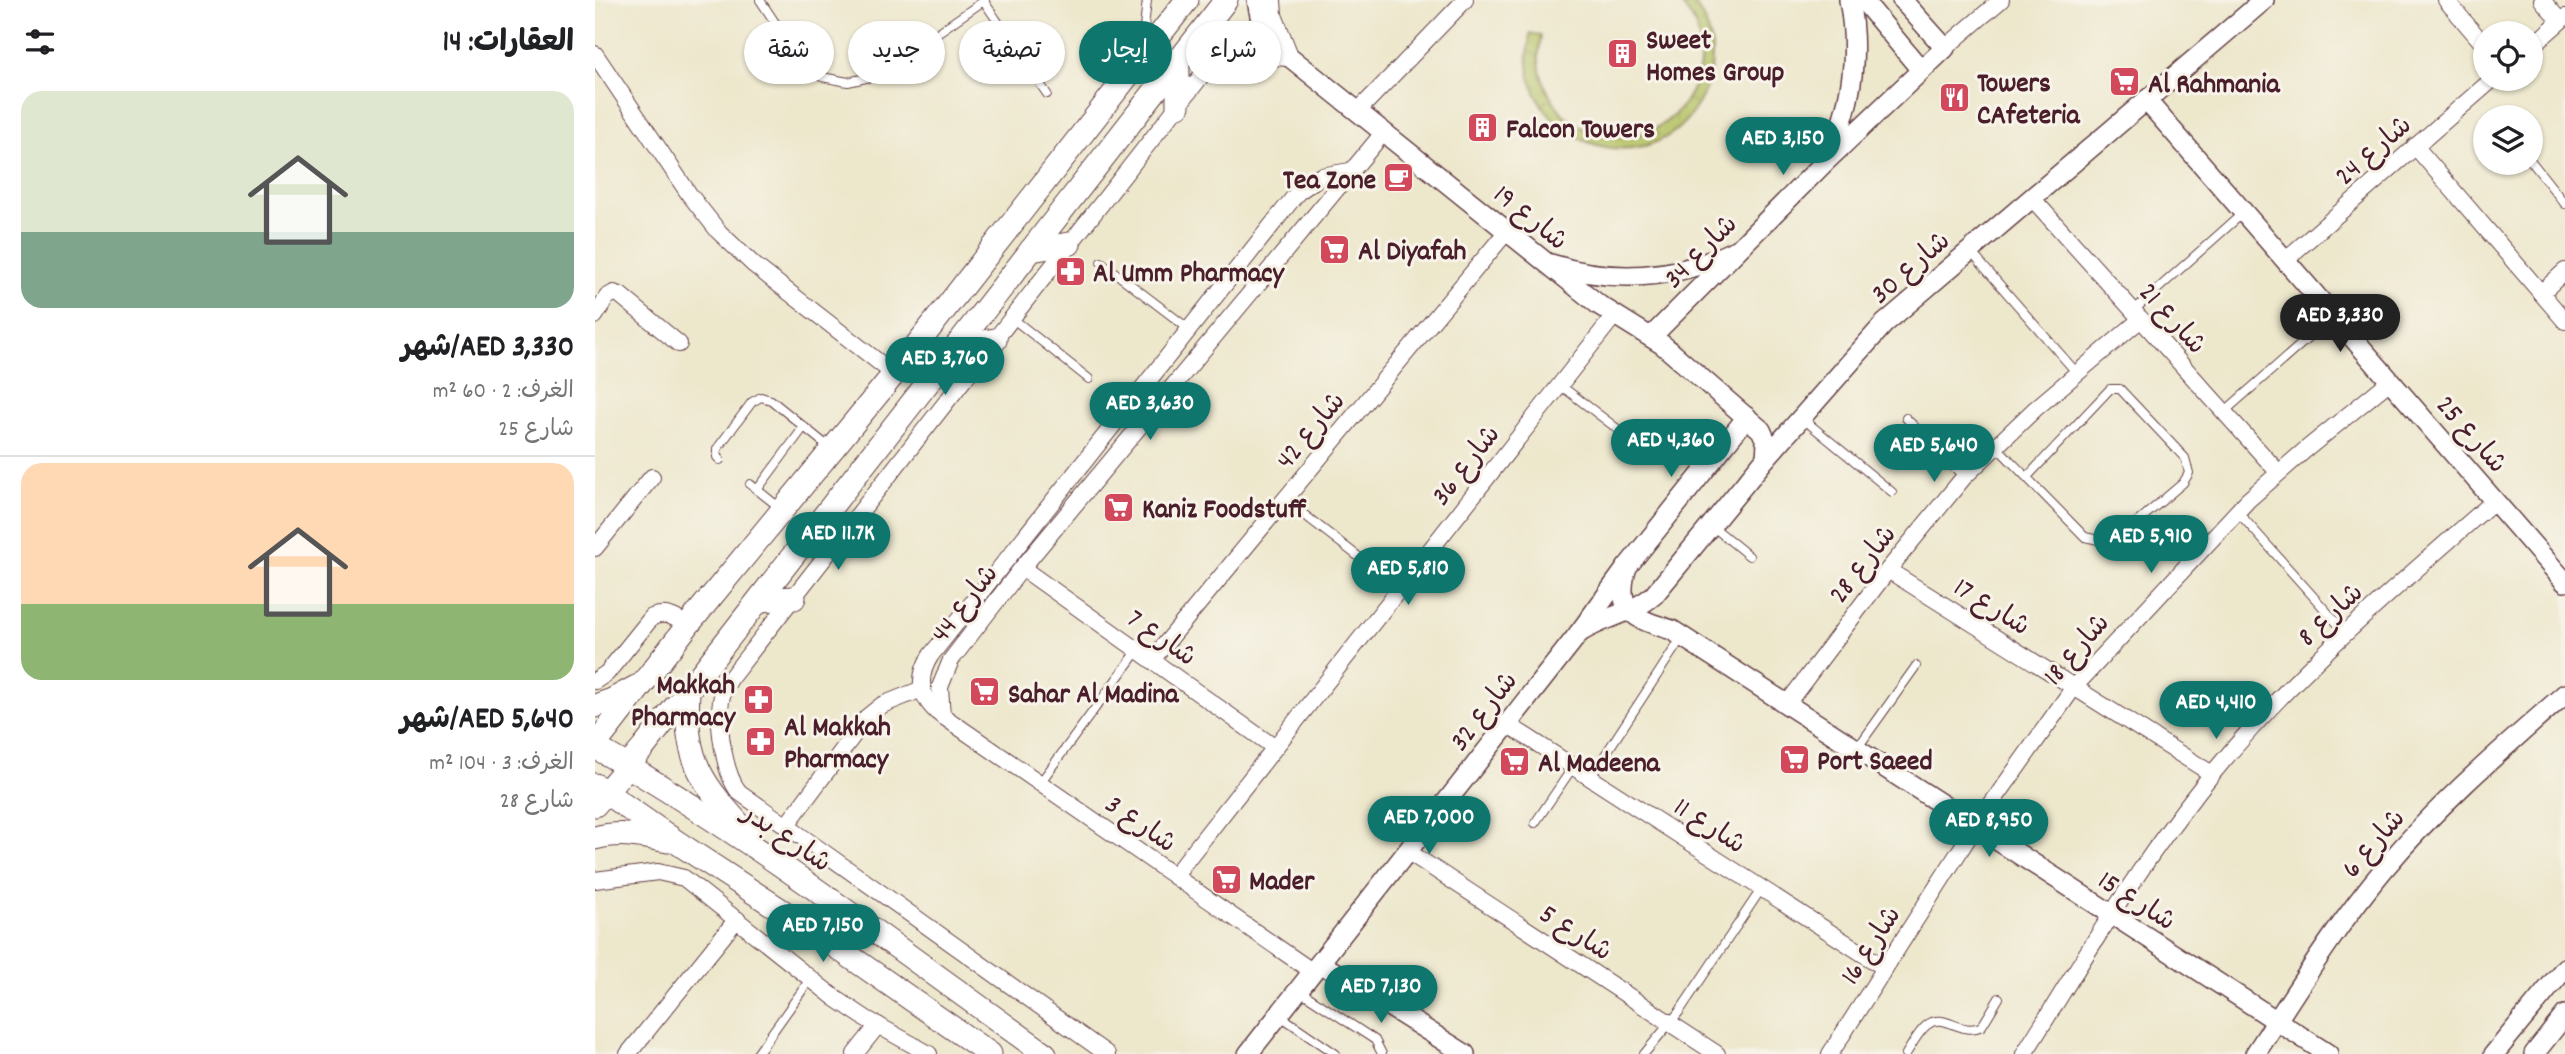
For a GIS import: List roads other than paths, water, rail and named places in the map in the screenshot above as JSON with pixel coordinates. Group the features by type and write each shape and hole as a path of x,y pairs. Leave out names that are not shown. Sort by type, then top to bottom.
{"main road":[{"path":"1171,21 1187,0"},
{"path":"990,1054 823,937 635,813 599,794 629,766 1226,0"},
{"path":"1178,106 1183,54"},
{"path":"595,746 688,625 894,374 1122,84"},
{"path":"1031,250 1069,244"},
{"path":"957,346 995,340"},
{"path":"760,600 794,598"},
{"path":"595,706 613,700 644,682"},
{"path":"688,691 687,732 696,766 710,791 772,860"},
{"name":"شارع بدر","path":"595,746 772,860 1045,1054"},
{"path":"635,813 641,807 655,803 690,820 715,822"},
{"path":"595,838 629,834 678,843"}],"street":[{"name":"شارع 19","path":"1257,0 1261,21 1282,54"},
{"path":"1107,1054 744,797 734,786 728,772 720,713 726,685 1202,75 1218,62 1238,57 1282,54 1273,0"},
{"path":"1357,112 1465,0"},
{"path":"1826,161 1847,110 1852,83 1854,42 1849,0"},
{"path":"1863,0 1921,70"},
{"path":"1902,0 1945,48"},
{"name":"شارع 34","path":"1651,337 1826,161 1921,70 2001,0"},
{"name":"شارع 30","path":"1629,611 1660,588 1766,458 1884,324 2264,0"},
{"path":"2446,0 2473,32"},
{"path":"2542,0 2563,19 2543,36"},
{"name":"شارع 19","path":"1183,54 1217,40 1246,41 1282,54 1614,316 1651,337 1751,421"},
{"path":"595,54 689,194 719,232 754,265 894,374"},
{"name":"شارع 24","path":"2285,260 2479,91"},
{"name":"شارع 25","path":"2146,100 2565,582"},
{"name":"شارع 44","path":"942,716 940,687 946,668 1023,568 1384,132"},
{"path":"2415,146 2565,321"},
{"name":"شارع 44","path":"922,689 923,669 931,655 1298,192 1321,176 1350,171"},
{"name":"شارع 21","path":"2031,197 2278,472"},
{"name":"شارع 42","path":"1151,660 1507,231"},
{"path":"1543,261 1587,273 1633,276 1679,271 1743,246"},
{"path":"2540,293 2565,271"},
{"path":"595,316 607,297 614,293 621,295 679,344"},
{"name":"شارع 28","path":"1786,705 1888,570 1964,477 2137,315"},
{"name":"شارع 36","path":"1174,876 1614,316"},
{"name":"شارع 18","path":"1975,827 2074,687 2238,511 2278,472 2390,381"},
{"path":"1751,421 1776,426 1799,421"},
{"path":"1751,421 1767,443 1766,458"},
{"path":"1629,611 1623,593 1627,567 1751,421"},
{"path":"595,548 652,477"},
{"name":"شارع 8","path":"2024,1054 2160,843 2212,774 2286,690 2345,632 2494,500"},
{"name":"شارع 32","path":"1248,1054 1579,633 1627,567"},
{"name":"شارع 7","path":"1023,568 1274,747"},
{"name":"شارع 17","path":"1888,570 2212,774"},
{"path":"1660,588 1659,608 1677,634"},
{"name":"شارع 32","path":"1579,633 1603,619 1629,611"},
{"name":"شارع 15","path":"1629,611 1641,621 1677,634 2328,1054"},
{"path":"595,681 607,673 653,617 669,614 688,625"},
{"path":"786,826 867,717 889,701 922,689 927,702 942,716"},
{"name":"شارع 6","path":"2255,1054 2358,902 2411,838 2469,778 2565,695"},
{"name":"شارع 3","path":"942,716 1174,876 1316,967"},
{"name":"شارع 11","path":"1507,724 1885,968"},
{"name":"شارع 16","path":"1830,1054 1975,827"},
{"name":"شارع 5","path":"1407,851 1717,1054"},
{"path":"595,880 658,872 674,874 693,884 835,998 929,1054"},
{"path":"634,1052 737,919"},
{"path":"1316,967 1465,1054"},
{"path":"2494,1054 2565,968"},
{"path":"2534,1054 2565,1015"},
{"path":"855,1054 878,1025"}],"lane":[{"path":"760,0 800,60 810,70 835,81 848,82 875,76 984,0 1047,94"},
{"path":"1145,21 1147,0"},
{"path":"2542,175 2565,204"},
{"path":"2137,315 2244,212"},
{"path":"1969,250 2077,372"},
{"path":"1101,262 1189,329"},
{"path":"2224,412 2334,316"},
{"path":"1012,318 1089,379"},
{"path":"1560,385 1632,440"},
{"path":"1996,446 2085,537 2103,541 2122,535 2183,483 2189,473 2185,458 2120,389 2110,389 2027,477"},
{"path":"720,460 717,449 756,399 767,398 832,450"},
{"path":"1906,418 1964,477"},
{"path":"1799,421 1892,492"},
{"path":"783,510 754,487 804,427"},
{"path":"1285,499 1399,589"},
{"path":"2238,511 2345,632"},
{"path":"1711,525 1749,556"},
{"path":"1590,778 1677,634"},
{"path":"1040,783 1138,650"},
{"path":"1856,750 1916,666"},
{"path":"1535,823 1573,767"},
{"path":"1644,1054 1670,1023 1762,888"},
{"path":"757,1054 811,978"},
{"path":"1299,990 1375,1040 1382,1054"},
{"path":"1906,1054 1924,1028 1933,1022 1944,1021 1968,1030 1982,1026 1999,999"},
{"path":"1279,1015 1336,1054"}],"place":[{"name":"Sweet Homes Group","path":"1623,54"},
{"name":"Al Rahmania","path":"2125,82"},
{"name":"Towers CAfeteria","path":"1954,97"},
{"name":"Falcon Towers","path":"1483,127"},
{"name":"Tea Zone","path":"1399,178"},
{"name":"Al Diyafah","path":"1335,249"},
{"name":"Al Umm Pharmacy","path":"1070,271"},
{"name":"Kaniz Foodstuff","path":"1119,507"},
{"name":"Sahar Al Madina","path":"985,692"},
{"name":"Makkah Pharmacy","path":"758,699"},
{"name":"Al Makkah Pharmacy","path":"761,741"},
{"name":"Port Saeed","path":"1794,759"},
{"name":"Al Madeena","path":"1515,761"},
{"name":"Mader","path":"1226,879"}]}
